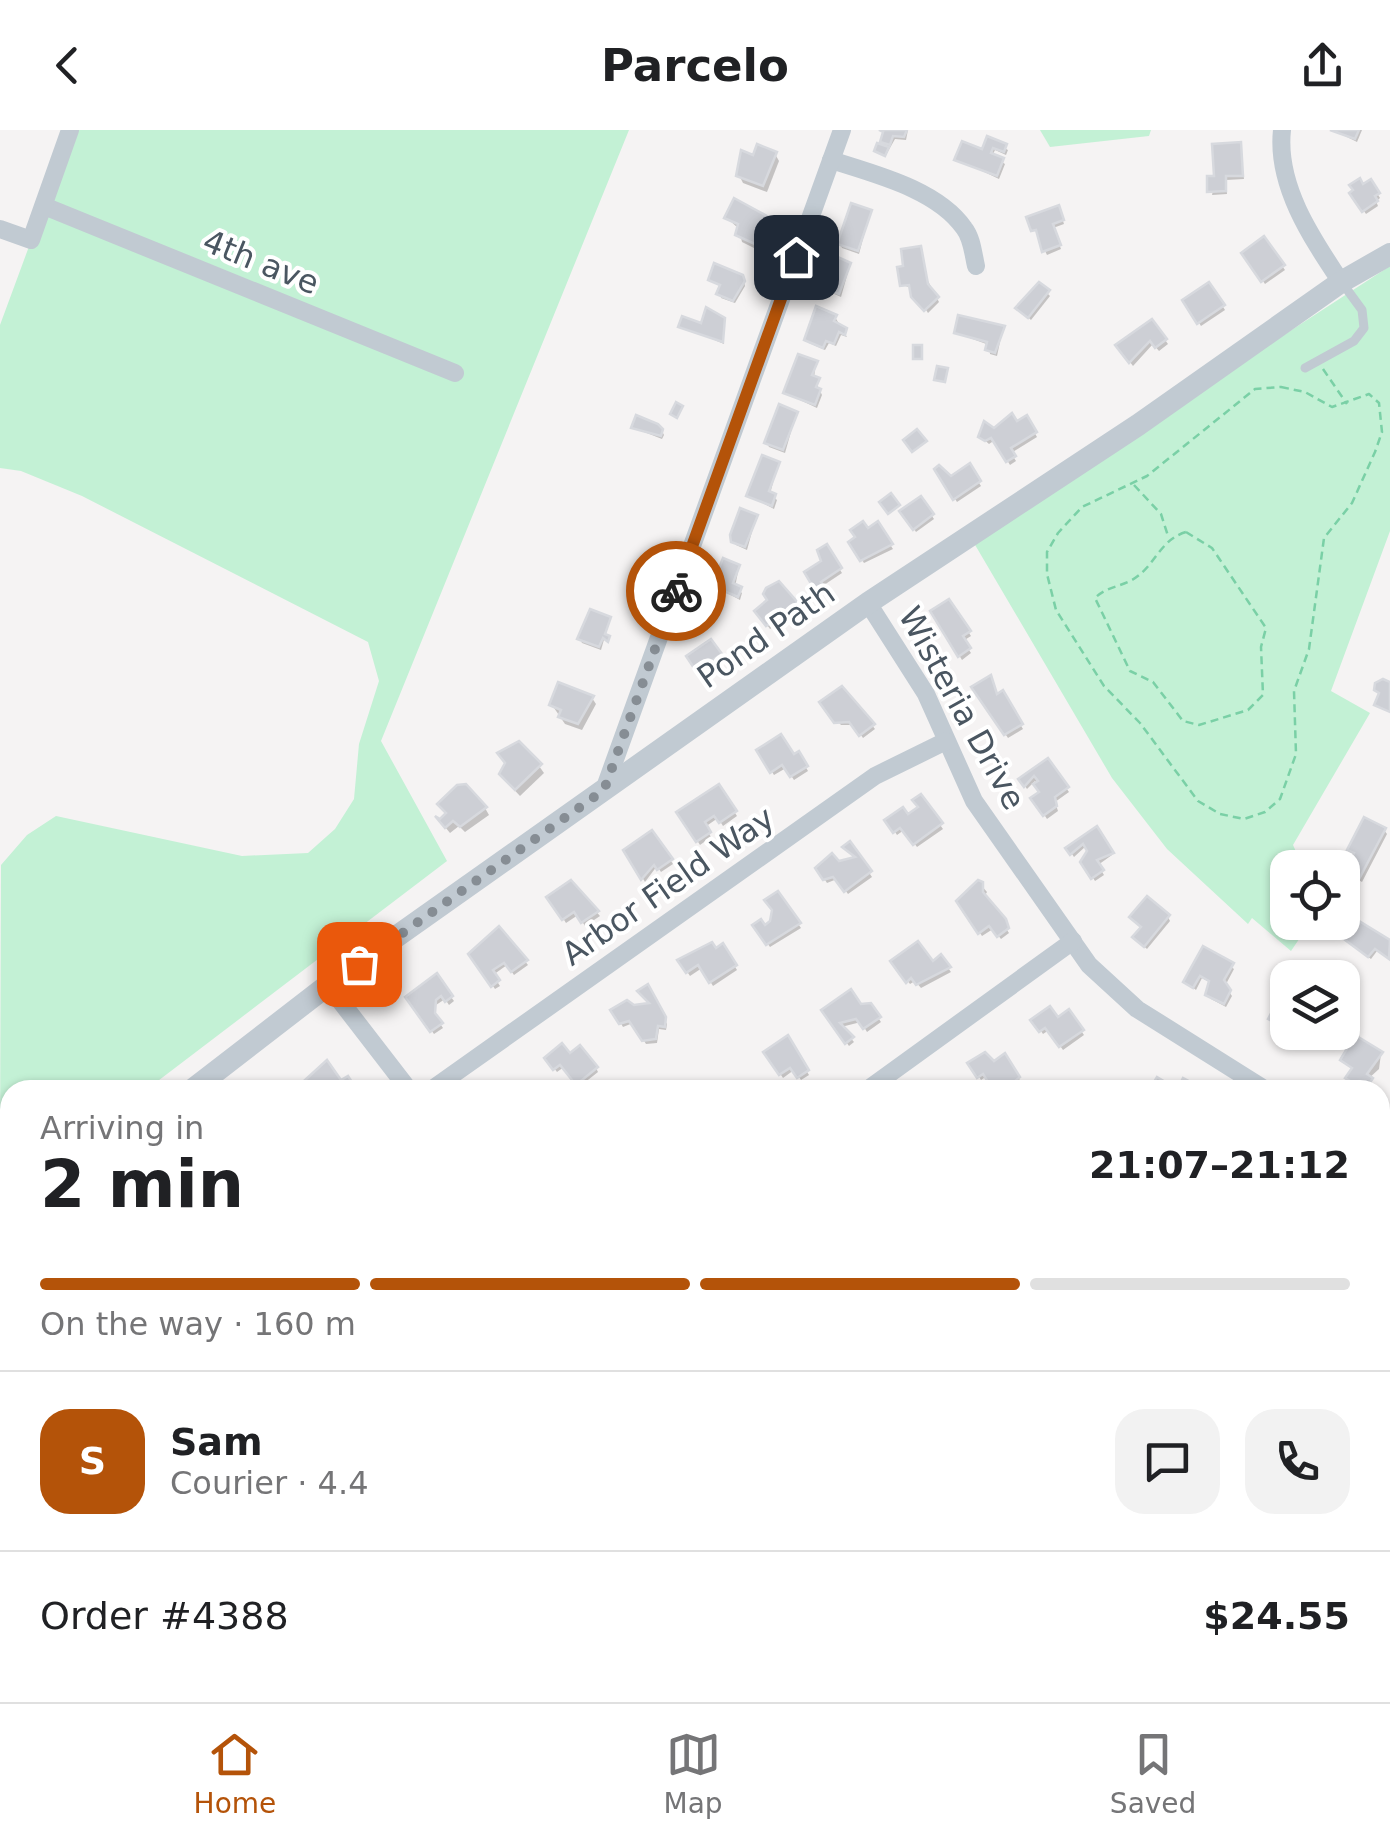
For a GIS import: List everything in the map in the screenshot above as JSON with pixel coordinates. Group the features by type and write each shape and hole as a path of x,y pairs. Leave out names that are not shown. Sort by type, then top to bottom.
{"street":[{"path":"0,229 31,240 70,130"},
{"path":"604,790 842,130"},
{"path":"1282,130 1284,177 1318,248 1341,282"},
{"path":"831,160 910,188 954,217 968,234 976,266"},
{"name":"4th ave","path":"44,206 455,373"},
{"name":"Pond Path","path":"205,1080 328,986 868,602 1138,425 1341,282 1390,254"},
{"name":"Wisteria Drive","path":"868,602 910,666 974,802 1073,941 1111,989 1246,1080"},
{"name":"Arbor Field Way","path":"445,1080 875,776 946,741"},
{"path":"881,1080 1073,941"},
{"path":"328,986 401,1080"}],"lane":[{"path":"1305,368 1354,341 1364,328 1362,310 1341,282"}],"path":[{"path":"1318,361 1348,405"},
{"path":"1281,387 1305,392 1332,407 1348,405 1359,394 1369,394 1379,403 1382,432 1352,504 1324,538 1309,649 1294,692 1296,754 1280,799 1264,812 1244,819 1220,814 1198,801 1140,722 1104,686 1056,610 1047,574 1048,552 1058,532 1082,507 1132,483 1255,389 1281,387"},
{"path":"1132,483 1161,514 1168,537"},
{"path":"1186,532 1212,548 1266,628 1261,648 1263,696 1248,710 1199,725 1183,721 1152,682 1130,671 1120,653 1095,598 1140,573 1168,537 1186,532"}],"green space":[{"path":"72,130 629,130 381,741 447,861 159,1080 0,1080 1,865 27,835 56,816 242,856 308,853 335,829 354,799 359,744 379,681 368,642 82,496 21,471 0,468 0,325"},
{"path":"1040,130 1151,130 1149,136 1050,147"},
{"path":"1390,266 1390,531 1331,691 1370,713 1293,845 1295,850 1270,850 1270,933 1252,918 1248,924 1167,849 1112,778 971,538"},
{"path":"1278,940 1298,940 1291,951"}],"building":[{"path":"879,130 907,130 904,137 893,136 890,145 880,142 883,132"},
{"path":"1330,130 1359,130 1355,139"},
{"path":"987,136 1007,144 1004,152 993,148 991,153 1004,158 997,176 954,160 962,141 982,149"},
{"path":"1241,142 1243,176 1226,176 1226,191 1207,192 1207,176 1214,176 1212,144"},
{"path":"877,143 889,147 885,156 874,151"},
{"path":"757,144 777,152 763,186 736,176 741,150 753,155"},
{"path":"1360,178 1363,184 1371,179 1380,193 1375,196 1378,201 1362,212 1349,193 1353,190 1349,185"},
{"path":"734,198 767,216 755,244 735,235 738,224 724,218"},
{"path":"851,203 872,210 858,251 837,244"},
{"path":"1059,205 1064,220 1053,224 1061,245 1042,252 1036,230 1031,231 1026,217"},
{"path":"1264,236 1285,265 1261,282 1241,253"},
{"path":"921,246 928,284 939,297 924,311 911,297 909,285 900,286 897,267 903,266 901,249"},
{"path":"831,254 851,263 839,294 824,289 827,282 821,280"},
{"path":"714,263 743,275 745,281 733,301 716,294 720,285 708,280"},
{"path":"1039,282 1050,290 1028,318 1015,308"},
{"path":"1209,282 1225,305 1197,324 1182,300"},
{"path":"816,306 837,315 834,321 847,328 845,335 839,332 834,344 826,341 823,348 804,340"},
{"path":"706,307 725,318 723,342 678,327 682,316 701,323"},
{"path":"958,315 1005,326 995,353 985,350 987,342 954,333"},
{"path":"1152,319 1167,339 1155,348 1150,341 1129,363 1115,345"},
{"path":"913,345 922,345 922,359 913,359"},
{"path":"798,354 818,361 812,375 820,378 815,405 783,393"},
{"path":"937,366 948,368 945,382 934,380"},
{"path":"676,402 683,406 677,418 670,414"},
{"path":"779,404 798,412 783,450 764,443"},
{"path":"1012,413 1017,421 1027,415 1037,432 1011,448 1016,456 1006,462 991,438 985,441 978,437 984,421 994,428"},
{"path":"636,415 658,424 663,429 661,436 631,428"},
{"path":"917,429 927,441 912,452 903,440"},
{"path":"762,455 780,462 769,491 776,494 772,506 746,496"},
{"path":"970,463 981,481 953,500 934,469 939,465 951,476"},
{"path":"891,493 900,505 888,514 879,502"},
{"path":"921,496 934,514 913,530 899,511"},
{"path":"740,508 758,515 745,547 731,542 730,535"},
{"path":"863,521 868,528 878,521 893,544 860,561 848,542 855,537 850,530"},
{"path":"827,544 842,568 821,582 824,587 816,592 804,572 821,561 817,550"},
{"path":"723,558 740,565 733,583 742,587 738,597 712,586"},
{"path":"779,581 800,605 766,626 754,611 767,600 763,594 766,588"},
{"path":"949,599 971,631 963,636 971,648 958,657 930,611"},
{"path":"590,609 611,617 605,634 610,636 608,642 603,638 599,647 577,639"},
{"path":"711,639 722,654 696,671 686,656"},
{"path":"991,675 997,694 1003,690 1023,724 1004,735 971,687"},
{"path":"1383,679 1390,682 1390,712 1374,705 1379,693 1374,690 1375,683"},
{"path":"558,682 594,696 578,724 558,717 561,710 549,705"},
{"path":"842,686 875,724 859,736 849,722 834,723 819,702"},
{"path":"781,734 808,766 790,777 782,765 770,773 756,750"},
{"path":"519,741 542,764 515,790 499,774 505,763 497,753"},
{"path":"1048,758 1069,787 1055,797 1057,806 1043,816 1030,798 1039,792 1033,784 1038,781 1034,776 1024,787 1018,779"},
{"path":"466,784 487,807 460,827 453,821 445,828 435,816 440,819 446,813 437,804 457,785"},
{"path":"719,784 737,811 719,823 714,816 705,822 711,832 696,842 676,812"},
{"path":"921,794 943,823 913,845 900,828 893,833 884,820 903,807 908,814 918,807 912,800"},
{"path":"1364,817 1386,828 1360,877 1360,850 1347,850"},
{"path":"1097,826 1114,853 1097,860 1104,870 1091,879 1080,862 1087,851 1083,844 1070,855 1065,848"},
{"path":"652,830 673,859 657,870 654,865 641,880 623,850"},
{"path":"850,841 872,871 844,892 833,877 823,880 815,868 832,853 839,861 855,857 842,847"},
{"path":"571,880 599,911 581,923 574,912 562,920 546,897"},
{"path":"978,880 983,882 983,892 1009,928 997,937 989,926 978,934 956,901"},
{"path":"778,891 801,923 766,945 752,925 761,919 765,925 770,921 772,910 764,900"},
{"path":"1147,896 1170,915 1144,947 1132,937 1141,927 1129,917"},
{"path":"1360,922 1390,940 1389,959 1375,949 1368,957 1345,940 1360,940"},
{"path":"499,926 528,960 511,972 504,963 493,970 500,980 491,987 468,954"},
{"path":"918,941 933,961 941,954 951,967 916,985 911,978 906,983 890,961"},
{"path":"712,942 716,948 723,943 737,965 709,983 698,965 686,973 677,960"},
{"path":"1203,946 1234,963 1224,980 1231,990 1224,1004 1205,995 1209,981 1200,976 1193,988 1183,982"},
{"path":"437,973 453,996 445,1002 441,996 436,1000 435,1013 443,1023 430,1032 405,997"},
{"path":"648,984 666,1017 665,1027 658,1026 656,1039 642,1041 629,1021 619,1024 610,1010 627,1000 634,1005 649,1003 637,991"},
{"path":"851,989 861,1004 871,1003 881,1017 863,1029 856,1019 840,1023 854,1037 845,1044 821,1010"},
{"path":"1050,1006 1058,1017 1069,1009 1084,1030 1059,1047 1045,1028 1039,1032 1030,1020"},
{"path":"788,1035 809,1070 797,1078 790,1068 779,1075 763,1052"},
{"path":"1360,1038 1383,1052 1367,1074 1372,1080 1345,1078 1352,1068 1340,1060 1346,1050 1360,1050"},
{"path":"562,1043 570,1053 580,1045 598,1067 582,1080 572,1080 560,1065 553,1070 544,1058"},
{"path":"985,1052 994,1061 1005,1053 1020,1077 987,1080 983,1074 977,1078 967,1063"},
{"path":"327,1060 341,1080 305,1080"}],"way so far":[{"path":"359,964 604,790 676,591"}],"route":[{"path":"676,591 796,257"}]}
